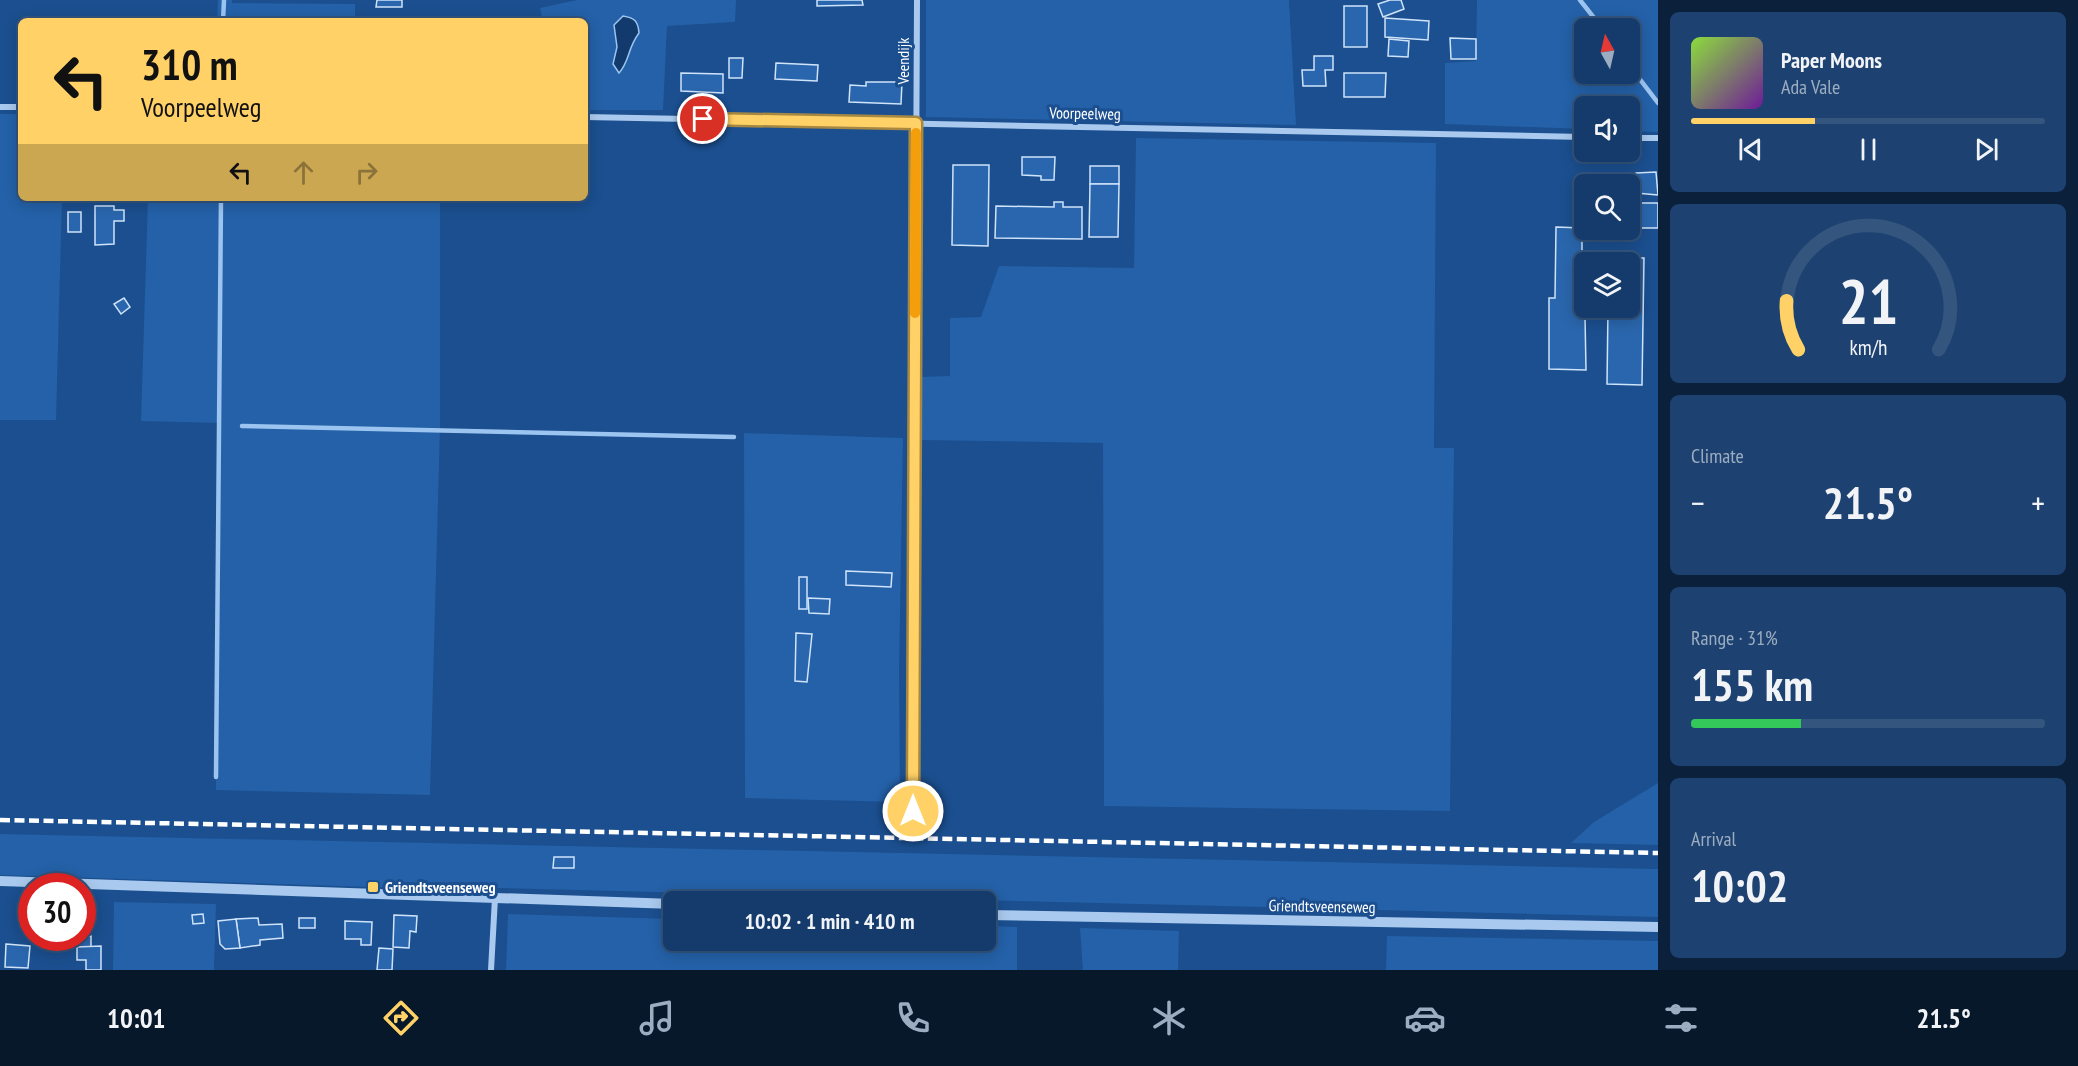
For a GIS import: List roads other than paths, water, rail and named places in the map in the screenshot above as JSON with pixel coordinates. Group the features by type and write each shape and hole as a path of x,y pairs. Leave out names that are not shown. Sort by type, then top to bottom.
{"street":[{"name":"Veendijk","path":"913,811 917,0"},
{"path":"0,107 18,107"},
{"name":"Voorpeelweg","path":"588,117 1574,137"},
{"path":"1640,138 1658,138"},
{"path":"0,881 663,904"},
{"path":"491,970 495,898"},
{"name":"Griendtsveenseweg","path":"996,915 1658,927"}],"waterway":[{"path":"223,18 224,0"},
{"path":"1580,0 1594,18"},
{"path":"1640,79 1658,103"},
{"path":"216,777 221,201"},
{"path":"242,426 734,437"}],"railway":[{"path":"0,820 1658,853"}],"place":[{"name":"Griendtsveenseweg","path":"373,887"}]}
